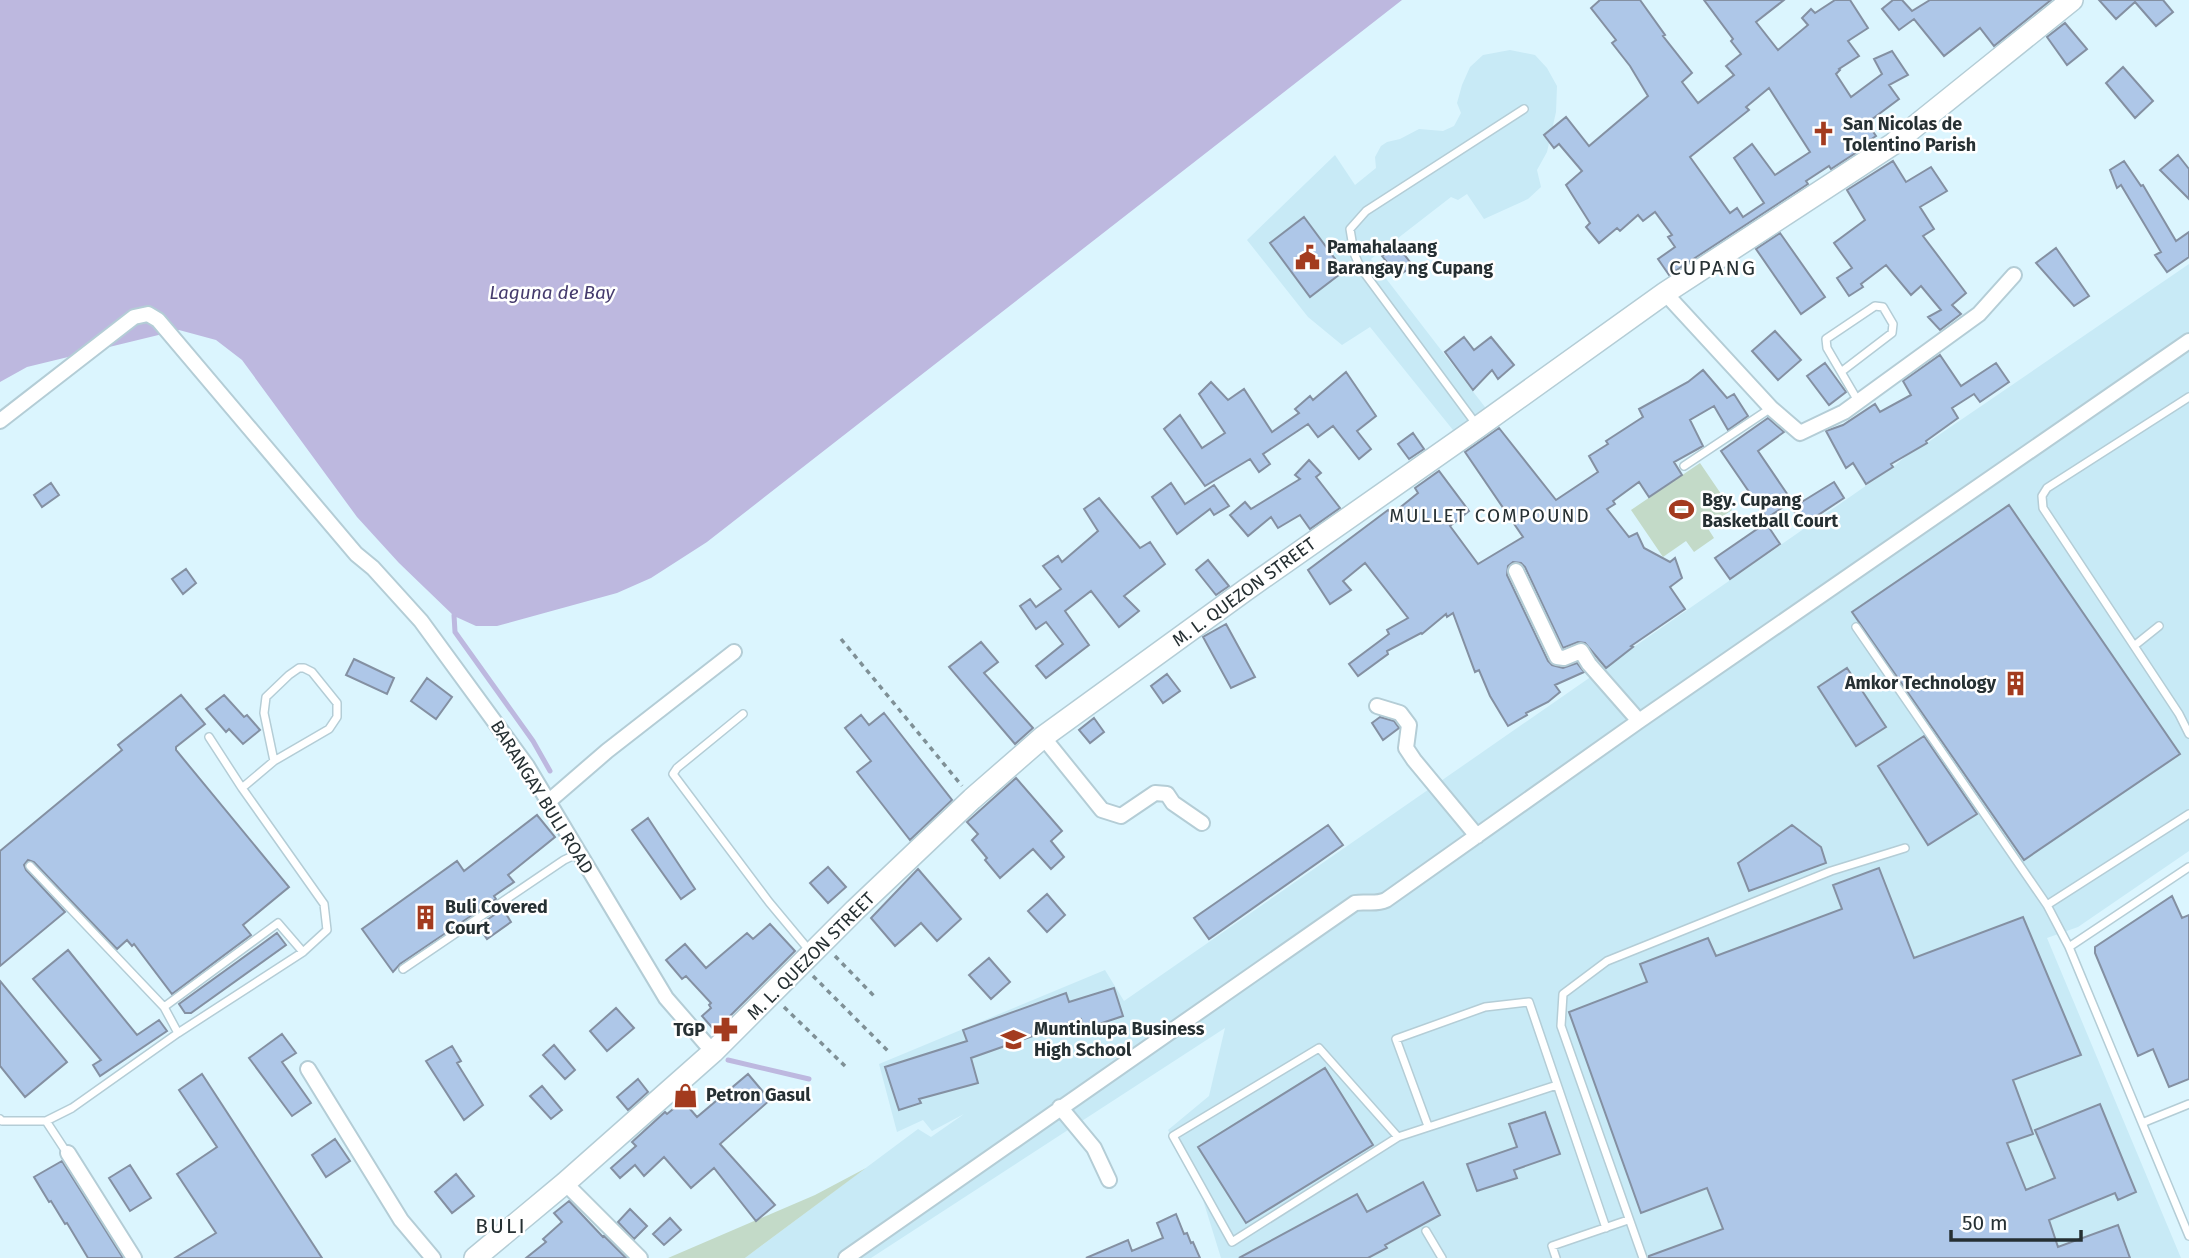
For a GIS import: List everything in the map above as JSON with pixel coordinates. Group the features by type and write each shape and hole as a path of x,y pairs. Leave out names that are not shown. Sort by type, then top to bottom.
{"main road":[{"name":"M. L. QUEZON STREET","path":"475,1258 565,1183 713,1052 972,799 1043,737 1665,293 1893,144 2072,0"}],"street":[{"path":"1665,293 1771,408 1800,433 1844,412 1979,314 2014,275"},
{"name":"BARANGAY BULI ROAD","path":"0,421 134,317 148,314 158,320 356,554 373,568 421,621 527,766 666,998 713,1052"},
{"path":"846,1258 1355,904 1362,901 1379,904 1386,900 1639,721 2189,341"},
{"path":"1516,571 1556,657 1564,659 1581,651 1589,664 1639,721"},
{"path":"548,802 607,751 734,652"},
{"path":"1377,706 1400,713 1409,725 1406,748 1477,836"},
{"path":"1043,737 1102,810 1121,816 1155,793 1167,793 1173,803 1202,823"},
{"path":"308,1069 401,1220 433,1258"},
{"path":"1060,1107 1094,1148 1109,1180"},
{"path":"68,1153 134,1258"},
{"path":"565,1183 640,1258"}],"lane":[{"path":"1478,428 1360,267 1354,253 1350,229 1366,211 1524,109"},
{"path":"1841,372 1892,333 1893,324 1883,307 1875,306 1826,340 1827,348 1858,402"},
{"path":"2189,397 2048,488 2042,496 2043,508 2189,734"},
{"path":"1684,466 1771,408"},
{"path":"2134,646 2159,626"},
{"path":"1856,627 2047,905 2070,947 2189,1236"},
{"path":"242,788 274,761 329,729 337,717 337,703 312,672 304,668 299,667 267,697 264,713 274,761"},
{"path":"743,714 673,774 769,902 812,953"},
{"path":"0,1119 46,1121 72,1108 178,1033 303,951 327,930 324,904 209,737"},
{"path":"2047,905 2189,814"},
{"path":"1643,1258 1561,1026 1563,994 1607,961 1831,871 1905,849"},
{"path":"403,969 564,860 579,853"},
{"path":"30,866 164,1007 178,1033"},
{"path":"2070,947 2189,867"},
{"path":"164,1007 278,923 303,951"},
{"path":"1428,1126 1395,1039 1485,1007 1529,1002 1606,1228"},
{"path":"1398,1137 1320,1048 1174,1136 1232,1242 1398,1137 1557,1085"},
{"path":"2141,1123 2189,1104"},
{"path":"46,1121 68,1153"},
{"path":"1556,1258 1552,1247 1628,1220"},
{"path":"1426,1231 1442,1258"}],"path":[{"path":"841,639 972,799"},
{"path":"812,953 875,997"},
{"path":"812,953 888,1051"},
{"path":"771,995 845,1066"}],"shaded area":[{"path":"1510,50 1535,55 1547,68 1557,86 1556,112 1547,152 1537,170 1541,187 1528,199 1484,219 1467,194 1458,200 1451,197 1371,259 1488,411 1457,435 1370,327 1342,345 1308,317 1247,240 1335,155 1355,185 1376,168 1375,157 1381,146 1387,142 1400,139 1419,129 1443,131 1454,126 1461,113 1457,103 1470,67 1483,55"},
{"name":"Amkor Technology","path":"2189,264 2189,851 2078,927 2047,938 2181,1258 1221,1258 1199,1187 1168,1130 1209,1096 1225,1028 871,1258 745,1258 918,1129 931,1137 964,1114 932,1131 923,1120 897,1132 879,1064 1105,970 1124,1001 1906,456"}],"green space":[{"name":"Bgy. Cupang Basketball Court","path":"1700,463 1732,510 1707,527 1714,538 1694,552 1686,541 1663,557 1631,510"},
{"path":"866,1168 745,1258 668,1258 815,1195"}],"water":[{"name":"Laguna de Bay","path":"0,0 1402,0 707,542 651,578 617,593 497,626 476,626 454,616 399,563 357,517 242,360 216,340 179,330 27,367 0,382"}],"building":[{"path":"1600,0 1640,0 1665,35 1663,36 1692,73 1682,82 1698,103 1734,75 1726,66 1741,54 1704,0 1784,0 1756,22 1778,50 1808,25 1802,18 1811,9 1815,13 1835,0 1850,0 1868,28 1848,41 1859,56 1836,74 1851,97 1882,74 1874,59 1892,51 1908,75 1889,85 1899,99 1867,123 1876,136 1861,146 1863,148 1831,169 1829,166 1806,181 1808,184 1669,275 1658,259 1675,247 1668,237 1672,235 1655,212 1643,221 1638,215 1620,231 1617,228 1599,243 1586,227 1590,223 1566,185 1582,171 1559,144 1554,148 1544,135 1566,117 1589,146 1648,96 1612,43 1616,40 1591,8","holes":["1769,88 1810,152 1775,175 1752,144 1734,158 1764,203 1743,217 1737,208 1730,213 1690,157 1749,110 1746,107"]},
{"path":"1893,0 1902,0 1912,11 1930,0 2051,0 1994,46 1980,28 1944,56 1914,19 1899,30 1882,9"},
{"path":"2099,0 2163,0 2173,12 2156,26 2135,2 2116,19"},
{"path":"2065,23 2087,49 2067,65 2047,37"},
{"path":"2123,67 2153,101 2135,118 2106,83"},
{"path":"2178,155 2189,169 2189,199 2160,170"},
{"path":"1893,161 1906,182 1931,167 1947,191 1920,207 1934,229 1923,236 1966,293 1952,305 1961,314 1940,330 1928,317 1941,310 1921,286 1911,295 1886,265 1849,296 1837,278 1852,268 1834,243 1865,220 1847,190"},
{"path":"2124,161 2141,186 2143,185 2176,241 2189,232 2189,257 2167,272 2155,255 2161,252 2121,185 2117,188 2110,170"},
{"name":"Pamahalaang Barangay ng Cupang","path":"1304,217 1344,271 1310,297 1270,243"},
{"path":"1780,233 1825,297 1801,314 1756,249"},
{"path":"1397,245 1413,266 1398,276 1382,256"},
{"path":"2056,248 2089,296 2074,306 2036,263"},
{"path":"1775,331 1801,360 1778,380 1752,351"},
{"path":"1464,337 1474,350 1491,337 1514,365 1498,379 1492,370 1473,390 1445,352"},
{"path":"1940,355 1961,386 1996,363 2009,382 1980,402 1974,394 1952,408 1958,418 1926,441 1927,443 1891,464 1893,467 1866,484 1853,463 1846,468 1826,431 1843,425 1875,404 1880,412 1911,395 1903,381"},
{"path":"1825,363 1846,392 1829,405 1807,376"},
{"path":"1703,370 1727,398 1734,394 1748,416 1728,430 1714,406 1690,420 1703,446 1674,462 1682,475 1649,497 1639,482 1613,501 1615,504 1607,509 1629,537 1637,533 1644,548 1670,562 1675,558 1682,578 1670,587 1685,609 1631,646 1633,647 1606,668 1585,643 1578,642 1563,648 1525,567 1521,563 1513,562 1508,566 1507,575 1548,661 1563,668 1577,663 1584,672 1555,685 1560,692 1548,702 1508,726 1490,696 1479,670 1475,672 1453,613 1447,617 1446,614 1422,634 1387,651 1388,654 1358,676 1349,664 1389,634 1387,630 1408,618 1365,563 1343,581 1351,590 1330,604 1308,570 1388,510 1392,514 1418,493 1415,488 1439,471 1469,511 1450,526 1478,564 1523,537 1465,452 1499,428 1556,500 1598,472 1589,456 1608,444 1606,441 1643,417 1639,409 1688,382"},
{"path":"1346,372 1376,416 1357,431 1371,449 1359,459 1333,426 1318,437 1308,424 1263,454 1270,464 1259,472 1250,459 1205,486 1164,429 1180,415 1202,448 1225,433 1199,394 1211,382 1228,400 1244,389 1272,432 1299,413 1295,409 1310,396 1313,400"},
{"path":"1768,418 1784,432 1758,451 1792,501 1767,518 1721,451"},
{"path":"1413,433 1424,449 1409,459 1398,444"},
{"path":"1309,460 1321,473 1316,477 1340,508 1310,529 1300,515 1278,528 1271,517 1248,536 1230,515 1245,502 1251,509 1300,479 1295,475"},
{"path":"1834,482 1844,498 1803,525 1792,508"},
{"path":"51,483 59,495 42,507 34,495"},
{"path":"1171,483 1185,504 1214,485 1229,506 1214,515 1210,509 1177,534 1152,497"},
{"path":"1099,498 1140,548 1150,542 1165,564 1124,596 1139,611 1119,627 1091,591 1065,611 1089,645 1046,678 1036,666 1063,644 1046,622 1036,629 1020,606 1030,599 1036,607 1061,589 1043,566 1058,556 1062,562 1098,531 1084,509"},
{"name":"Amkor Technology","path":"2009,505 2180,754 2024,860 1852,612"},
{"path":"1766,523 1780,544 1730,579 1715,558"},
{"path":"1208,560 1229,586 1216,595 1196,570"},
{"path":"186,569 196,583 183,594 172,579"},
{"path":"1226,624 1255,677 1231,688 1203,637"},
{"path":"981,642 998,662 984,673 1033,728 1015,744 949,667"},
{"path":"354,659 394,678 387,694 346,675"},
{"path":"1847,668 1886,727 1856,746 1818,687"},
{"path":"1167,674 1180,691 1163,703 1151,686"},
{"path":"427,678 452,697 436,719 411,701"},
{"path":"181,695 205,724 176,747 176,750 289,887 243,925 251,935 172,994 134,944 132,946 127,940 117,949 34,862 28,860 24,865 26,870 65,912 0,966 0,851 122,750 118,745"},
{"path":"224,695 260,730 243,744 229,729 226,732 206,709"},
{"path":"884,713 952,800 910,840 857,772 871,761 845,728 861,715 869,725"},
{"path":"1380,717 1394,721 1399,728 1383,740 1372,723"},
{"path":"1094,718 1104,732 1090,743 1079,730"},
{"path":"1924,736 1977,814 1928,845 1878,766"},
{"path":"1016,778 1062,831 1051,841 1064,857 1051,869 1033,849 1000,878 972,840 978,834 967,822"},
{"name":"Buli Covered Court","path":"537,815 555,837 508,875 514,882 494,896 496,899 400,964 393,972 362,929 457,861 464,871"},
{"path":"648,818 695,889 681,899 632,830"},
{"path":"1328,825 1343,845 1209,939 1194,918"},
{"path":"1792,825 1821,847 1826,863 1749,891 1738,863"},
{"path":"828,867 846,887 828,903 810,883"},
{"path":"1879,868 1914,958 2023,917 2081,1055 2013,1080 2033,1134 2007,1143 2026,1190 2055,1178 2035,1130 2100,1104 2136,1192 2118,1200 2115,1193 2049,1220 2058,1247 2118,1225 2130,1258 1649,1258 1723,1229 1707,1188 1641,1213 1569,1012 1647,982 1640,964 1708,938 1716,956 1842,909 1833,885"},
{"path":"918,869 961,919 937,941 921,923 895,946 871,918"},
{"path":"1047,894 1065,915 1047,932 1028,911"},
{"path":"2172,896 2182,918 2189,915 2189,1079 2169,1087 2153,1049 2138,1056 2095,953 2095,947"},
{"path":"503,909 511,922 487,939 478,926"},
{"path":"770,924 795,951 715,1031 702,1016 711,1008 711,1003 686,976 682,979 666,960 685,944 706,968 747,933 753,939"},
{"path":"277,933 286,945 191,1013 185,1013 179,1004"},
{"path":"68,950 137,1035 159,1020 167,1031 100,1076 93,1065 101,1060 33,979"},
{"path":"989,958 1010,982 991,999 969,975"},
{"path":"0,981 67,1062 25,1097 0,1066"},
{"path":"1114,988 1123,1016 1084,1029 1081,1019 971,1058 978,1083 919,1099 921,1103 899,1110 885,1067 967,1041 963,1030 1066,993 1069,1002"},
{"path":"616,1008 634,1028 607,1051 590,1031"},
{"path":"282,1034 296,1053 282,1062 311,1103 292,1116 249,1058"},
{"path":"554,1045 575,1070 565,1079 543,1055"},
{"path":"452,1046 461,1061 457,1063 483,1105 464,1120 426,1061"},
{"path":"1325,1068 1373,1145 1246,1223 1198,1147"},
{"path":"202,1074 322,1258 175,1258 216,1233 177,1174 217,1147 179,1090"},
{"path":"748,1074 770,1100 720,1144 775,1205 756,1221 714,1168 691,1188 664,1157 644,1176 635,1165 620,1178 611,1168 636,1146 632,1142 665,1112 667,1114 683,1101 697,1117"},
{"path":"638,1079 648,1092 628,1110 617,1097"},
{"path":"542,1086 562,1110 551,1119 530,1096"},
{"path":"1545,1112 1560,1154 1514,1170 1517,1178 1477,1191 1467,1164 1517,1147 1509,1124"},
{"path":"335,1139 350,1161 326,1177 312,1155"},
{"path":"62,1161 123,1258 88,1258 67,1223 65,1224 51,1201 49,1202 34,1177"},
{"path":"130,1165 151,1198 130,1211 109,1178"},
{"path":"456,1174 474,1196 452,1213 435,1192"},
{"path":"1423,1182 1440,1215 1385,1245 1387,1248 1368,1258 1239,1258 1357,1194 1367,1212"},
{"path":"569,1201 626,1258 526,1258 546,1242 543,1239 562,1222 554,1213"},
{"path":"630,1209 647,1226 634,1239 618,1222"},
{"path":"1176,1214 1184,1234 1187,1233 1191,1243 1193,1242 1200,1258 1086,1258 1128,1240 1132,1251 1163,1238 1157,1223"},
{"path":"670,1218 681,1230 664,1245 653,1234"}],"waterway":[{"path":"454,615 455,632 533,741 550,771"},
{"path":"728,1060 809,1079"}],"place":[{"name":"San Nicolas de Tolentino Parish","path":"1823,134"},
{"name":"Pamahalaang Barangay ng Cupang","path":"1307,257"},
{"name":"Bgy. Cupang Basketball Court","path":"1682,510"},
{"name":"Amkor Technology","path":"2016,683"},
{"name":"Buli Covered Court","path":"425,917"},
{"name":"TGP","path":"725,1030"},
{"name":"Muntinlupa Business High School","path":"1014,1039"},
{"name":"Petron Gasul","path":"686,1095"}],"district":[{"name":"CUPANG","path":"1713,268"},
{"name":"MULLET COMPOUND","path":"1490,515"},
{"name":"BULI","path":"501,1226"}]}
